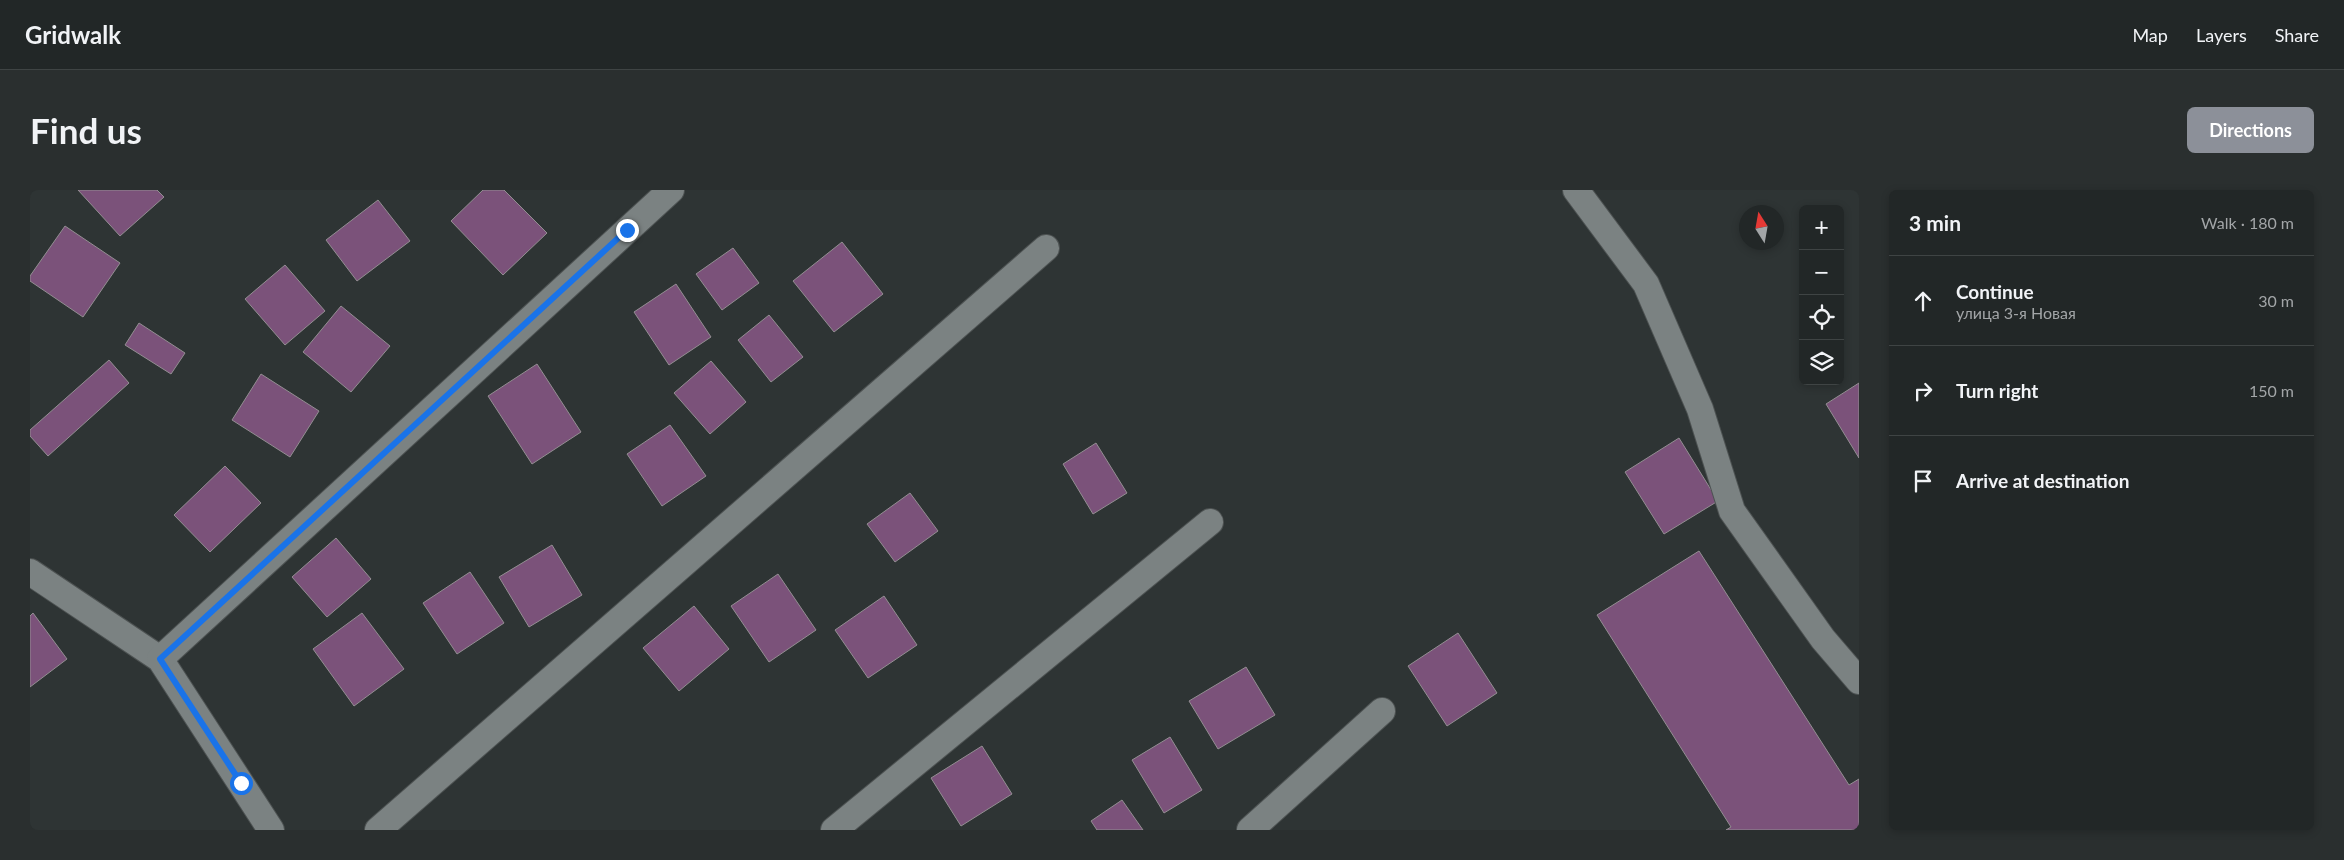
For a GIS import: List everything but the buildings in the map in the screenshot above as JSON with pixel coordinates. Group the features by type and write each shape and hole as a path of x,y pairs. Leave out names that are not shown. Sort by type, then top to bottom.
{"street":[{"path":"160,659 671,190"},
{"path":"1576,190 1646,284 1700,409 1732,511 1823,639 1859,681"},
{"path":"378,830 1046,248"},
{"path":"834,830 1210,522"},
{"path":"30,572 160,659 271,830"},
{"path":"1250,830 1382,711"}],"route":[{"path":"241,783 160,659 627,230"}]}
